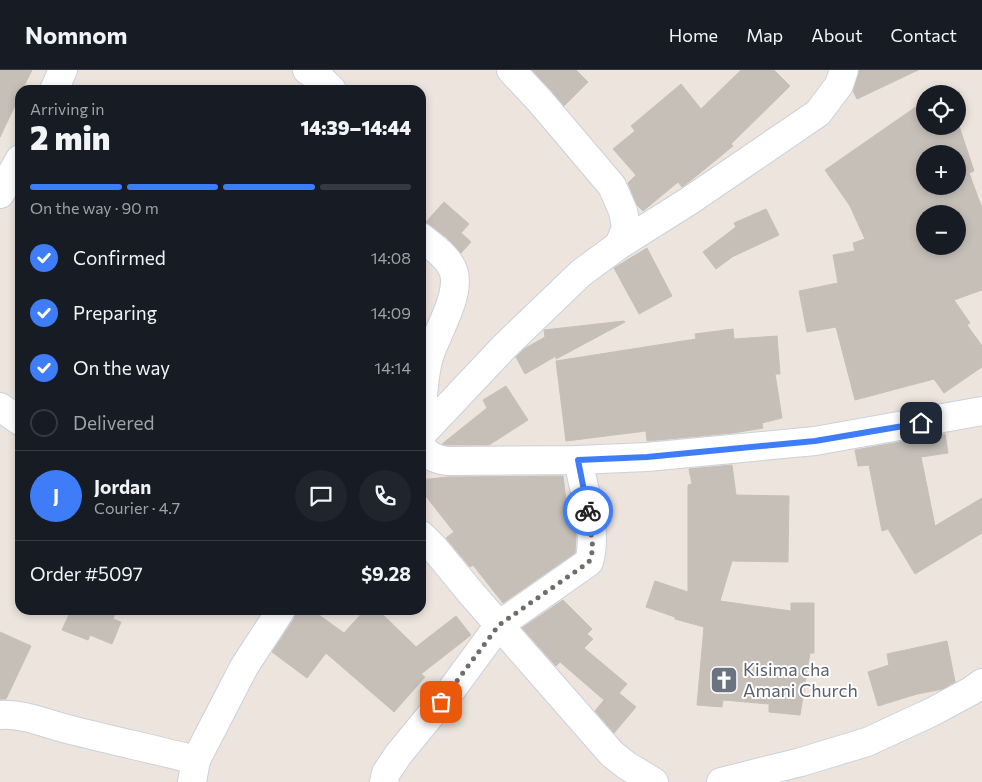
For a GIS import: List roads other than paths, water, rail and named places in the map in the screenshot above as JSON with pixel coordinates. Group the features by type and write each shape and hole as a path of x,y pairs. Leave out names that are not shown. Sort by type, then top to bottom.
{"street":[{"path":"56,85 63,70"},
{"path":"307,70 327,85"},
{"path":"511,70 540,101 612,186 623,211 626,228 619,245"},
{"path":"426,430 504,347 581,273 619,245 689,201 818,113 839,85 844,70"},
{"path":"0,194 15,168"},
{"path":"426,241 446,258 454,272 455,287 428,358 426,373"},
{"path":"0,408 15,418"},
{"path":"426,453 434,458 447,461 578,460 647,457 815,441 982,412"},
{"path":"384,782 386,773 398,755 452,689 499,625 589,562 593,549 578,460"},
{"path":"426,540 612,754 654,782"},
{"path":"0,715 11,714 137,745 194,771 244,667 278,615"},
{"path":"721,782 801,772 932,712 982,683"}],"place":[{"name":"Kisima cha Amani Church","path":"724,680"}]}
